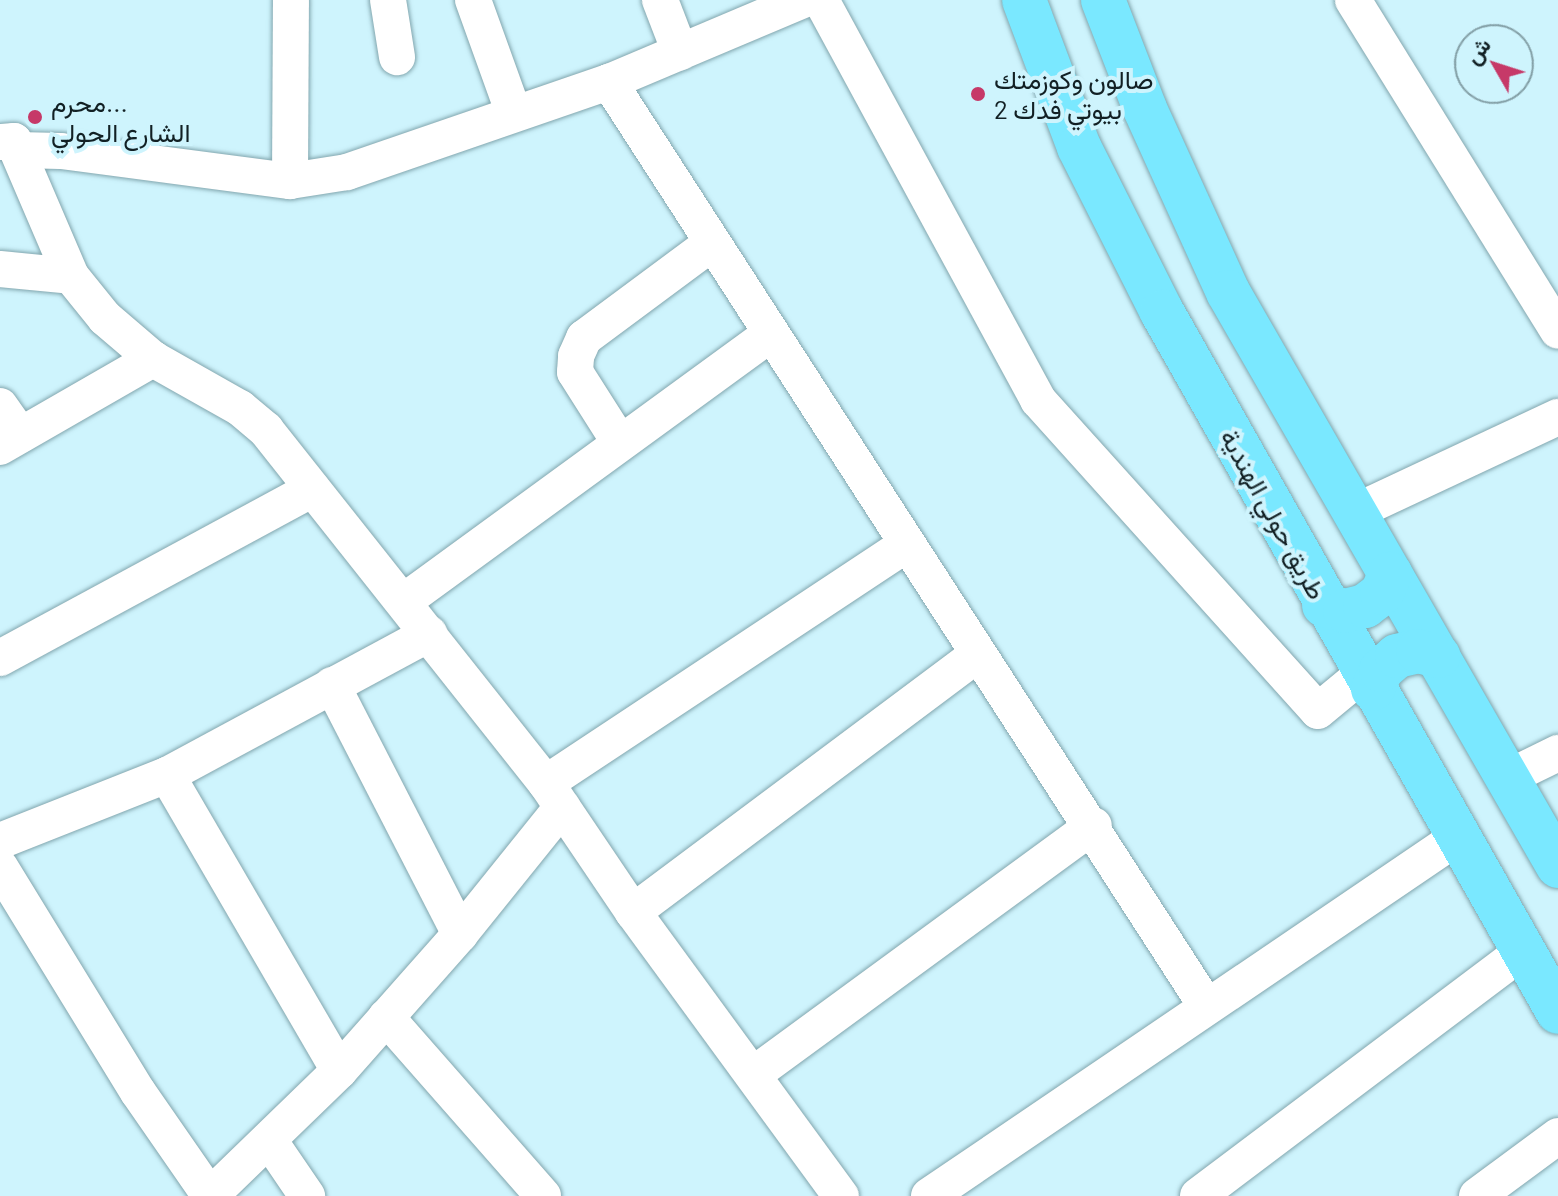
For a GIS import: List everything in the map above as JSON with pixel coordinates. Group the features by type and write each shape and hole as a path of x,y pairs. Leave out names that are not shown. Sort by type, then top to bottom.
{"highway":[{"name":"طريق حولي الهندية","path":"1024,0 1079,147 1116,223 1324,605 1558,1012"},
{"path":"1103,0 1145,109 1228,292 1558,866"},
{"path":"1324,605 1345,611 1365,606 1382,593 1390,574"},
{"path":"1368,681 1397,656 1418,651 1438,656"}],"street":[{"path":"290,181 291,0"},
{"path":"388,0 397,57"},
{"path":"473,0 514,114"},
{"path":"660,0 680,52"},
{"path":"8,146 290,181 347,172 609,82 803,0"},
{"path":"821,0 1038,400 1318,711 1368,681"},
{"path":"1353,0 1558,331"},
{"path":"609,82 904,546 1094,825 1207,1007"},
{"path":"8,146 71,276 105,318 153,359 240,408 266,430 554,795 633,912 841,1196"},
{"path":"620,443 575,372 576,356 584,338 712,243"},
{"path":"0,269 71,276"},
{"path":"403,602 771,334"},
{"path":"0,406 10,441 153,359"},
{"path":"1355,512 1558,417"},
{"path":"0,658 312,489"},
{"path":"0,867 138,1092 210,1196 339,1071 460,934 554,795 904,546"},
{"path":"0,841 167,775 429,634"},
{"path":"633,912 978,654"},
{"path":"332,685 460,934"},
{"path":"1507,778 1558,753"},
{"path":"167,775 339,1071"},
{"path":"754,1074 1094,825"},
{"path":"929,1196 1458,837"},
{"path":"1198,1196 1523,951"},
{"path":"386,1017 543,1196"},
{"path":"1477,1196 1558,1136"},
{"path":"269,1140 307,1196"}],"place":[{"name":"صالون وكوزمتك بيوتي فدك 2","path":"978,94"},
{"name":"محرم... الشارع الحولي","path":"35,117"}]}
